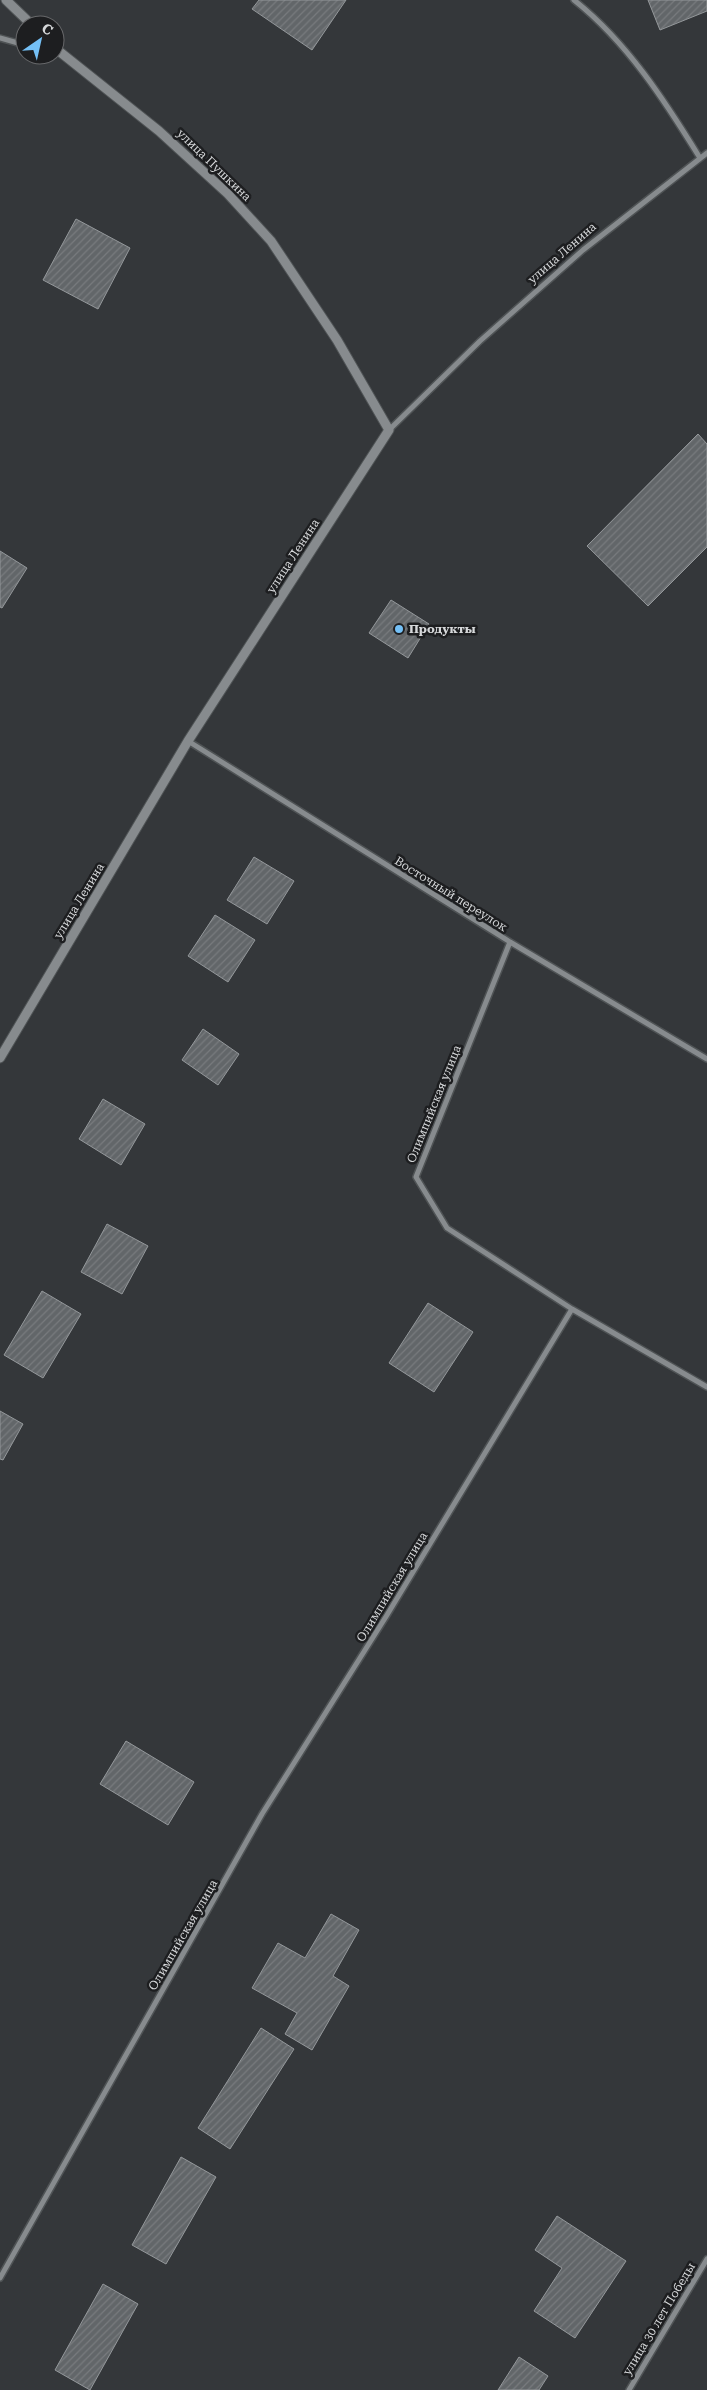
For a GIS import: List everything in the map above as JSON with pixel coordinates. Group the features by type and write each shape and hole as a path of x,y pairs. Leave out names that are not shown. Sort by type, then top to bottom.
{"street":[{"path":"6,0 22,15"},
{"path":"574,0 588,12 639,67 700,158"},
{"path":"0,38 15,42"},
{"name":"улица Пушкина","path":"65,60 159,131 228,194 271,242 337,340 389,430"},
{"name":"улица Ленина","path":"0,1058 188,741 389,430 480,341 583,250 707,153"},
{"name":"Восточный переулок","path":"188,741 510,942 707,1059"},
{"name":"Олимпийская улица","path":"0,2278 262,1814 387,1615 572,1309 446,1228 416,1177 510,942"},
{"path":"572,1309 707,1387"},
{"name":"улица 30 лет Победы","path":"629,2390 707,2258"}],"building":[{"path":"259,0 346,0 312,50 252,9"},
{"path":"648,0 707,0 707,11 660,30"},
{"path":"76,219 130,248 98,309 43,280"},
{"path":"698,434 707,444 707,547 648,606 587,546"},
{"path":"0,551 27,568 2,608 0,607"},
{"name":"Продукты","path":"391,600 429,624 408,658 369,633"},
{"path":"254,857 294,881 267,924 227,900"},
{"path":"215,915 255,940 228,982 188,956"},
{"path":"203,1029 239,1054 218,1085 182,1060"},
{"path":"103,1099 145,1124 121,1165 79,1139"},
{"path":"107,1224 148,1246 122,1294 81,1272"},
{"path":"42,1291 81,1314 43,1378 4,1355"},
{"path":"428,1303 473,1332 434,1392 389,1363"},
{"path":"0,1411 23,1424 3,1460 0,1459"},
{"path":"126,1741 194,1782 168,1825 100,1784"},
{"path":"331,1914 359,1930 333,1976 349,1986 312,2050 285,2034 297,2013 252,1988 278,1943 305,1958"},
{"path":"261,2028 294,2049 230,2149 198,2128"},
{"path":"181,2157 216,2177 166,2264 132,2245"},
{"path":"557,2216 626,2261 575,2338 534,2311 562,2268 535,2250"},
{"path":"103,2284 138,2304 90,2390 55,2370"},
{"path":"519,2357 548,2376 539,2390 498,2390"}],"place":[{"name":"Продукты","path":"399,629"}]}
